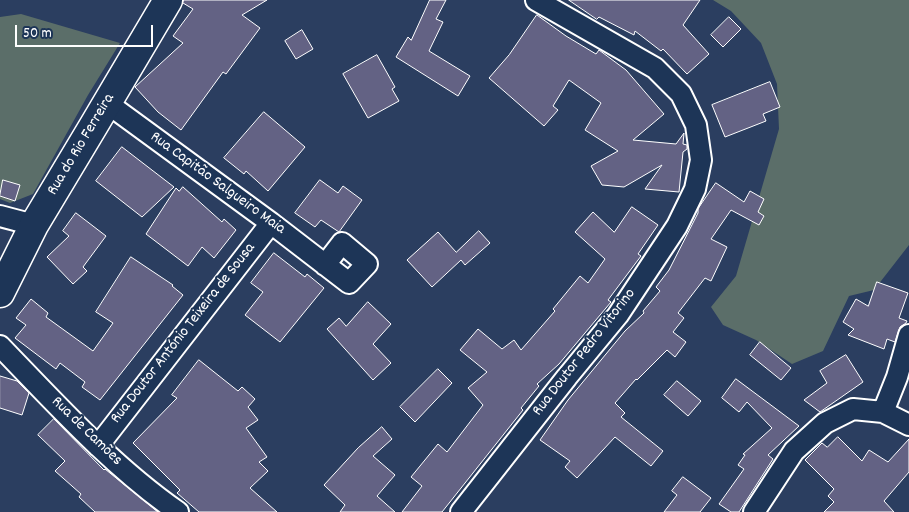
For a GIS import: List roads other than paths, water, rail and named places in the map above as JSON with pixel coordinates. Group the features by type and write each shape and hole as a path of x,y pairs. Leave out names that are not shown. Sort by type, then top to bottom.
{"street":[{"name":"Rua do Rio Ferreira","path":"0,293 34,224 168,0"},
{"name":"Rua Doutor Pedro Vitorino","path":"461,512 618,315 676,226 695,189 701,160 696,125 682,94 655,68 536,0"},
{"name":"Rua Capitão Salgueiro Maia","path":"108,103 325,265"},
{"path":"0,216 34,224"},
{"name":"Rua Doutor António Teixeira de Sousa","path":"98,446 271,223"},
{"path":"883,412 897,377 909,335"},
{"name":"Rua de Camões","path":"0,346 98,446 156,497 178,512"},
{"path":"754,512 794,451 825,423 854,409 883,412 909,425"}]}
